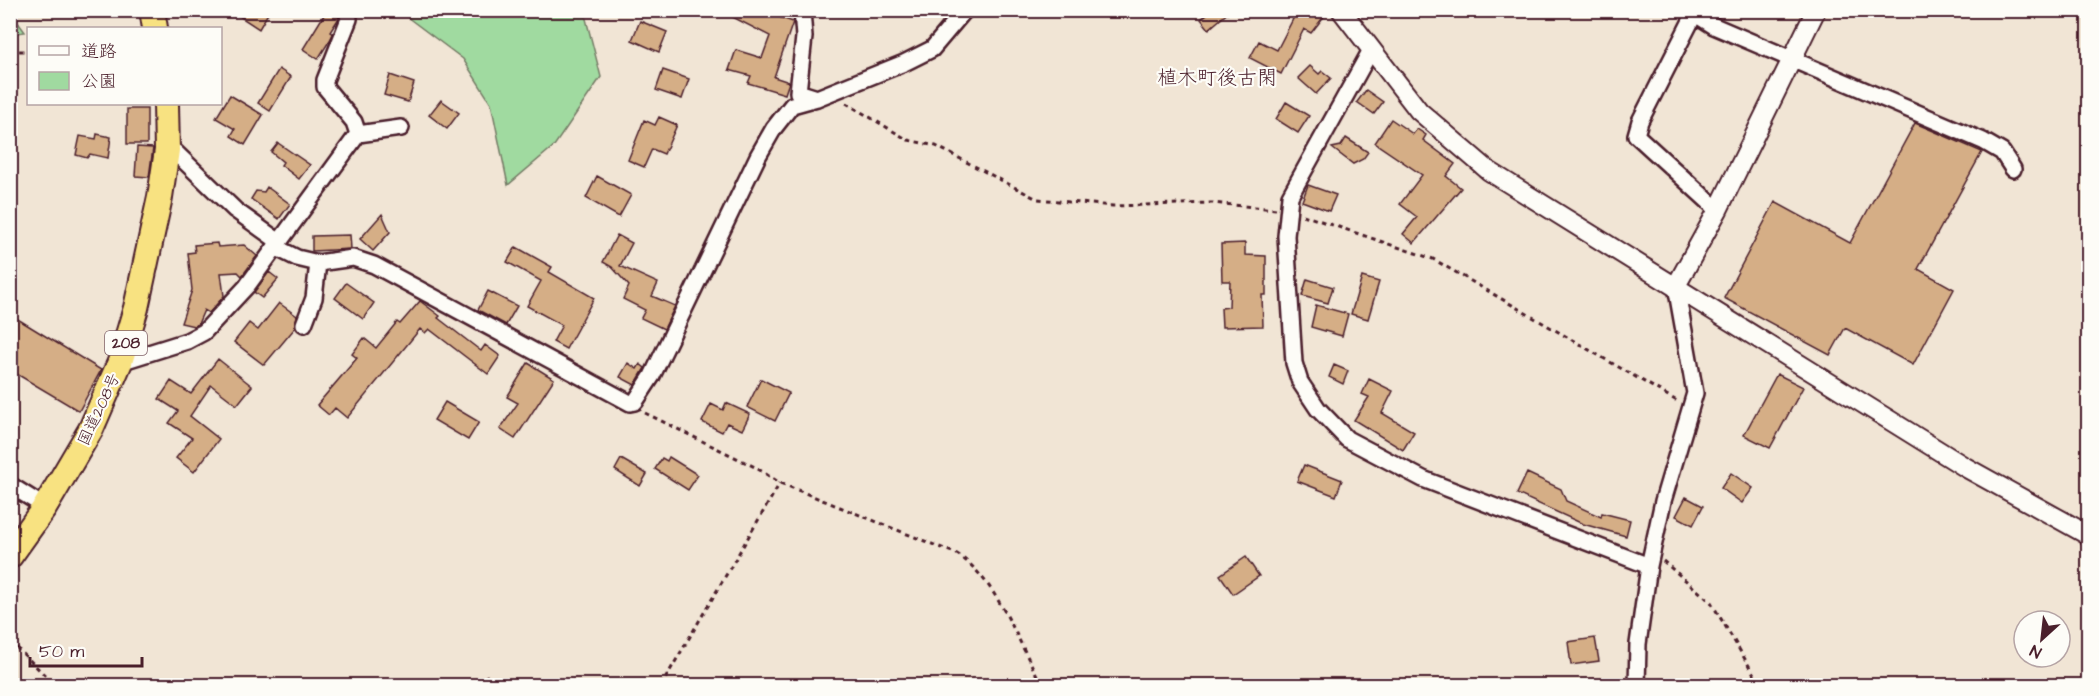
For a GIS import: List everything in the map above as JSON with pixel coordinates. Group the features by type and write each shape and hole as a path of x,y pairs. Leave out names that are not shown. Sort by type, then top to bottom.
{"highway":[{"path":"152,10 155,27"},
{"name":"国道208号","path":"10,556 45,507 91,429 120,362 139,297 160,197 167,150 166,105"}],"street":[{"path":"347,10 349,19 325,80 325,87 354,122 358,134"},
{"path":"802,10 804,37 798,92 823,95"},
{"path":"167,150 175,152 235,210 297,258 318,263 353,258 374,265 630,403 635,402 652,376 774,128 792,105 904,63 932,48 966,10"},
{"path":"1341,10 1419,111 1489,171 1956,462 2088,535"},
{"path":"1637,686 1638,644 1651,559 1663,501 1695,393 1676,286 1718,210 1816,10"},
{"path":"1718,210 1636,135 1640,121 1692,13 1714,26 1983,141 2002,152 2013,169"},
{"path":"1371,50 1290,196 1286,236 1294,363 1300,382 1318,409 1347,439 1423,479 1651,559"},
{"path":"120,362 187,341 204,332 247,286 358,134 401,128"},
{"path":"304,324 314,298 318,263"},
{"path":"10,485 45,507"}],"path":[{"path":"10,51 27,51"},
{"path":"823,95 908,140 936,146 1037,199 1065,204 1113,206 1212,203 1289,210 1433,259 1690,409"},
{"path":"635,402 635,408 755,467 780,483 957,554 968,561 1000,604 1031,668 1043,686"},
{"path":"661,686 780,483"},
{"path":"1651,559 1711,602 1761,686"},
{"path":"10,641 57,686"},
{"path":"478,686 487,676 502,686"}],"green space":[{"path":"399,11 584,11 601,77 554,146 508,185 491,103 463,59"},
{"path":"11,13 25,32 11,34"}],"building":[{"path":"230,10 270,10 259,29"},
{"path":"327,10 337,10 339,18 330,32 333,34 330,40 318,59 303,49"},
{"path":"719,10 759,10 793,22 774,77 789,82 785,94 748,83 751,76 729,70 736,50 762,58 770,36"},
{"path":"1212,10 1231,10 1209,29 1201,19"},
{"path":"1281,10 1329,10 1311,33 1304,29 1281,74 1250,58 1259,41 1277,50 1293,19"},
{"path":"640,21 667,32 659,52 632,40"},
{"path":"1310,66 1319,74 1322,71 1331,78 1316,94 1298,78"},
{"path":"279,69 291,77 270,111 258,103"},
{"path":"663,70 689,79 682,99 656,90"},
{"path":"390,75 414,83 408,102 384,95"},
{"path":"1366,90 1383,102 1374,114 1357,102"},
{"path":"230,95 263,115 245,145 231,136 235,129 216,118"},
{"path":"441,100 459,113 447,129 429,115"},
{"path":"1286,102 1309,116 1298,133 1276,119"},
{"path":"127,109 147,109 147,144 127,144"},
{"path":"659,117 677,125 664,154 652,149 644,167 628,160 644,120 655,125"},
{"path":"1391,119 1413,134 1417,129 1426,135 1423,140 1455,164 1446,176 1461,188 1414,243 1403,234 1417,217 1400,204 1422,175 1375,143"},
{"path":"1915,123 1982,152 1918,269 1954,289 1913,365 1845,328 1830,355 1724,298 1775,202 1850,243"},
{"path":"97,134 111,137 108,158 90,154 87,158 76,155 80,136 96,139"},
{"path":"1346,138 1368,152 1363,159 1353,164 1332,148 1341,146"},
{"path":"278,143 310,165 299,179 281,165 283,162 271,152"},
{"path":"137,147 153,148 149,177 135,176"},
{"path":"597,176 631,195 619,217 586,198"},
{"path":"1308,185 1336,195 1329,211 1302,201"},
{"path":"267,187 290,204 279,219 251,199 256,191 264,192"},
{"path":"382,214 390,232 373,251 360,239"},
{"path":"350,235 351,249 312,251 312,236"},
{"path":"617,235 632,243 620,266 658,283 652,296 675,306 664,329 641,318 645,310 623,299 629,286 612,267 603,262"},
{"path":"217,243 218,247 244,245 257,256 242,276 238,272 221,273 224,296 209,313 204,310 198,324 194,326 181,323 192,290 188,253 195,252 194,245"},
{"path":"1245,243 1245,255 1266,256 1266,295 1262,295 1263,326 1222,327 1221,308 1229,307 1230,281 1222,281 1221,244"},
{"path":"516,247 552,267 549,272 594,298 566,349 553,342 562,325 527,306 541,281 507,262"},
{"path":"269,272 278,279 262,298 254,292"},
{"path":"1362,277 1379,282 1368,319 1351,314"},
{"path":"1307,279 1333,287 1328,303 1302,296"},
{"path":"346,283 374,303 363,319 335,298"},
{"path":"488,291 517,306 506,325 478,310"},
{"path":"420,301 481,351 485,345 500,356 488,374 429,329 425,333 420,329 347,418 335,408 329,415 317,405 357,358 352,354 364,338 376,348 397,322 400,324"},
{"path":"279,303 297,316 295,328 264,365 234,342 249,323 258,330"},
{"path":"1316,305 1348,314 1342,336 1311,327"},
{"path":"16,318 101,370 79,411 10,370 10,327"},
{"path":"218,359 252,386 237,405 211,385 190,416 219,439 194,472 176,458 192,438 169,423 178,411 159,399 171,381 191,394"},
{"path":"528,363 554,379 515,439 500,429 518,403 507,397"},
{"path":"628,363 637,369 640,364 645,368 635,385 620,377"},
{"path":"1334,365 1348,371 1343,384 1329,377"},
{"path":"1777,374 1803,387 1770,448 1744,435"},
{"path":"761,379 789,393 775,421 747,407"},
{"path":"1369,379 1393,391 1382,413 1414,432 1403,450 1354,420 1369,397 1362,394"},
{"path":"445,402 479,422 468,440 434,420"},
{"path":"726,403 750,414 742,430 727,423 722,432 702,422 711,404 723,410"},
{"path":"669,457 698,475 688,490 655,469 662,458 667,461"},
{"path":"621,459 647,474 640,486 615,470"},
{"path":"1304,465 1342,480 1336,496 1297,481"},
{"path":"1527,473 1561,489 1566,501 1601,517 1602,513 1630,520 1626,536 1583,524 1517,494"},
{"path":"1731,473 1753,488 1742,503 1721,488"},
{"path":"1686,497 1703,506 1693,525 1676,516"},
{"path":"1246,557 1259,576 1233,594 1220,575"},
{"path":"1595,638 1599,661 1571,665 1568,642"}],"district":[{"name":"植木町後古閑","path":"1217,77"}]}
